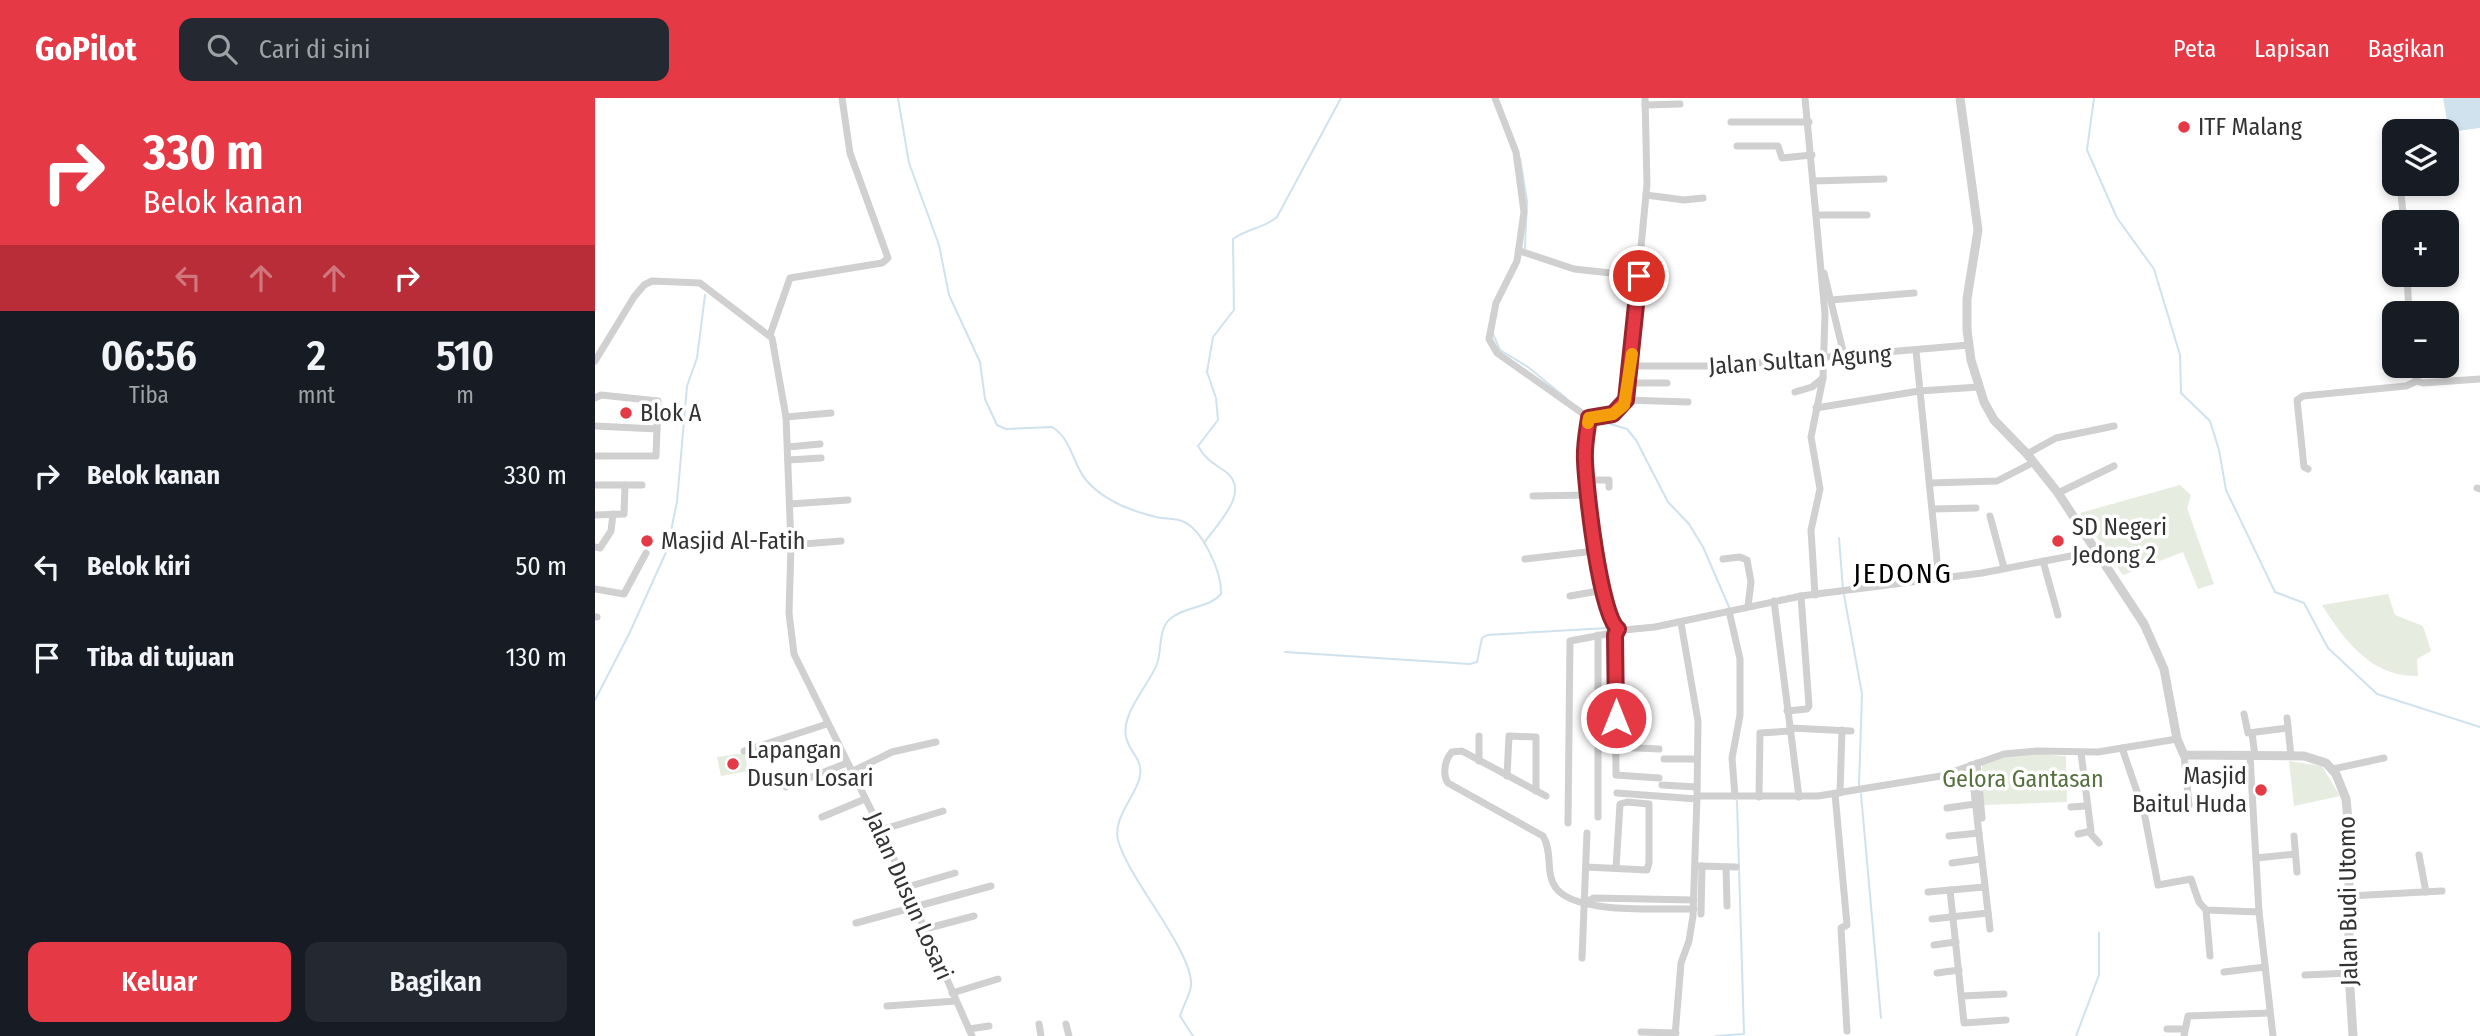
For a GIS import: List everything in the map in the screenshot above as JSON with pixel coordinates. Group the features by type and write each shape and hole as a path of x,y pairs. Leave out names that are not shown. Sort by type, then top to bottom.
{"street":[{"path":"595,361 634,297 644,285 652,281 700,283 770,335 790,278 882,263 888,258 850,153 842,98"},
{"path":"1495,98 1511,139 1522,182 1524,220 1520,251 1493,312 1489,339 1497,353 1589,418 1613,414 1626,400 1646,195 1648,157 1645,102 1680,104"},
{"path":"1805,98 1822,270 1825,356 1811,437 1820,496 1810,541 1815,595"},
{"path":"1960,98 1978,230 1967,299 1969,345 1979,387 1994,420 2058,493 2144,624 2160,657 2177,738 2184,755 2189,804"},
{"path":"1731,122 1808,122"},
{"path":"1737,146 1778,146 1783,158 1812,155"},
{"path":"1813,181 1884,179"},
{"path":"1646,195 1683,200 1703,198"},
{"path":"1817,215 1867,215"},
{"path":"1520,251 1574,269 1639,276"},
{"path":"1822,270 1829,285 1844,355"},
{"path":"1831,300 1914,293"},
{"name":"Jalan Dusun Losari","path":"770,335 784,391 790,504 790,636 800,672 881,830 971,1033"},
{"name":"Jalan Sultan Agung","path":"1631,366 1722,366 1969,345"},
{"path":"1916,351 1939,580"},
{"path":"1795,392 1812,387 1823,378"},
{"path":"2308,469 2304,467 2297,400 2302,396 2406,386 2417,381 2429,384 2480,379"},
{"path":"1629,383 1667,383"},
{"path":"1816,408 1919,391 1979,387"},
{"path":"595,398 601,395 658,401 656,456 595,456"},
{"path":"1626,400 1688,402"},
{"path":"786,417 831,413"},
{"path":"1589,418 1585,443 1587,495 1595,551 1617,628 1617,776 1697,787"},
{"path":"595,426 657,429"},
{"path":"1930,483 1997,481 2056,438 2114,426"},
{"path":"788,447 820,444"},
{"path":"788,460 821,458"},
{"path":"2058,493 2114,466"},
{"path":"1586,480 1609,484 1618,478"},
{"path":"595,485 642,485"},
{"path":"595,514 624,514 625,485"},
{"path":"1532,496 1587,495"},
{"path":"790,504 848,500"},
{"path":"1933,509 1976,508"},
{"path":"598,544 611,531 613,514"},
{"path":"1990,516 2004,568"},
{"path":"791,545 842,541"},
{"path":"1525,559 1595,551"},
{"path":"1568,823 1569,644 1574,638 1610,633 1617,628 1681,623 1801,596 1939,580 2097,551"},
{"path":"595,589 624,594 646,553"},
{"path":"1723,559 1740,557 1747,560 1751,582 1748,606"},
{"path":"2042,561 2058,615"},
{"path":"1570,596 1604,590"},
{"path":"1787,711 1809,706 1801,596"},
{"path":"1774,601 1799,797"},
{"path":"1729,611 1740,659 1741,715 1732,758 1735,796"},
{"path":"1641,1032 1676,1035 1681,963 1697,911 1698,721 1681,623"},
{"path":"1598,635 1598,817"},
{"path":"2244,714 2248,733 2288,728"},
{"path":"1616,718 1646,720"},
{"path":"2287,718 2291,756"},
{"path":"744,751 827,724"},
{"path":"1759,797 1760,733 1791,729 1847,730 1837,793 1846,925 1841,928 1847,1031"},
{"path":"2252,733 2259,912 2273,1036"},
{"path":"1479,736 1479,761"},
{"path":"1507,776 1509,736 1536,737 1536,791"},
{"path":"1617,793 1697,798 1799,797 1918,781 2022,752 2081,753 2177,738"},
{"path":"851,772 892,752 936,742"},
{"path":"1616,747 1660,749"},
{"path":"2122,748 2144,812 2158,886 2191,879 2199,902 2206,910 2210,956"},
{"path":"1546,796 1462,751 1448,755 1445,780 1538,832 1549,849 1555,887 1565,896 1594,906 1669,904 1694,900"},
{"path":"2081,753 2089,832 2099,843"},
{"path":"2184,755 2291,756 2320,760 2333,769 2384,758"},
{"path":"1664,759 1697,759"},
{"path":"786,787 847,763"},
{"path":"1974,764 1975,804 1990,929"},
{"path":"1974,764 1982,818"},
{"name":"Jalan Budi Utomo","path":"2333,769 2344,791 2347,808 2349,973 2353,1036"},
{"path":"2070,781 2083,781"},
{"path":"822,817 865,799"},
{"path":"1586,867 1645,871 1649,867 1649,804 1620,804 1616,868"},
{"path":"1947,808 1975,804"},
{"path":"2071,807 2086,806"},
{"path":"881,830 943,811"},
{"path":"1949,836 1979,832"},
{"path":"2078,834 2089,832"},
{"path":"1582,958 1587,833"},
{"path":"2294,836 2297,872"},
{"path":"2256,858 2295,854"},
{"path":"2419,855 2426,892"},
{"path":"1952,863 1981,859"},
{"path":"1698,866 1736,867"},
{"path":"1697,911 1694,900 1698,866"},
{"path":"1726,867 1727,906"},
{"path":"907,887 955,873"},
{"path":"856,923 991,886"},
{"path":"1928,892 1984,887"},
{"path":"1950,890 1964,1023 2006,1020"},
{"path":"2349,896 2442,891"},
{"path":"1669,904 1697,911"},
{"path":"2206,910 2259,912"},
{"path":"1932,919 1987,913"},
{"path":"925,929 974,916"},
{"path":"1934,946 1956,942"},
{"path":"2224,972 2265,967"},
{"path":"1937,973 1959,970"},
{"path":"2305,975 2349,973"},
{"path":"887,1006 954,997 998,979"},
{"path":"1962,996 2004,994"},
{"path":"2167,1029 2184,1033 2188,1016 2270,1013"},
{"path":"1039,1024 1041,1036"},
{"path":"1066,1024 1069,1036"},
{"path":"971,1033 989,1026"}],"green space":[{"path":"2180,485 2191,495 2187,508 2214,584 2198,589 2183,552 2123,575 2080,513"},
{"path":"2388,594 2395,615 2423,626 2431,651 2417,659 2418,676 2401,675 2373,663 2350,644 2322,605"},
{"name":"Lapangan Dusun Losari","path":"745,753 748,771 721,776 717,757"},
{"name":"Gelora Gantasan","path":"2008,756 2066,756 2067,802 1983,805 1982,764"},
{"path":"2289,761 2322,766 2340,796 2294,806"}],"water":[{"path":"2443,98 2480,98 2480,128 2459,131 2459,119 2447,119"}],"waterway":[{"path":"898,98 909,163 939,245 949,295 980,362 985,399 997,425 1006,429 1052,427 1064,438 1081,473 1093,487 1118,504 1137,512 1179,520 1190,526 1204,542 1215,564 1221,594 1210,602 1176,615 1166,623 1159,659 1128,718 1126,737 1139,762 1140,773 1117,832 1124,856 1172,935 1189,972 1191,986 1180,1016 1193,1036"},
{"path":"1204,543 1229,508 1235,489 1233,480 1207,458 1198,446 1218,420 1216,398 1207,372 1213,337 1234,310 1233,239 1277,217 1341,98"},
{"path":"2094,98 2087,150 2117,218 2154,269 2180,355 2181,393 2210,421 2219,450 2226,490 2275,592 2304,603 2328,648 2377,694 2480,727"},
{"path":"1520,158 1527,201 1525,248"},
{"path":"595,700 630,632 667,550 677,502 687,386 697,358 705,295"},
{"path":"1493,334 1500,350 1528,367 1566,398"},
{"path":"1597,420 1627,429 1636,440 1668,502 1689,524 1703,547 1729,607"},
{"path":"1839,538 1843,589"},
{"path":"1844,595 1862,694 1859,785"},
{"path":"1285,652 1470,664 1477,662 1482,638 1487,635 1608,628"},
{"path":"1861,794 1881,1018"},
{"path":"1716,1036 1744,1034 1737,801"},
{"path":"2076,1036 2099,975 2099,933"}],"slow traffic":[{"path":"1588,423 1589,418 1613,414 1624,405 1632,354"}],"place":[{"name":"ITF Malang","path":"2184,127"},
{"name":"Blok A","path":"626,413"},
{"name":"Masjid Al-Fatih","path":"647,541"},
{"name":"SD Negeri Jedong 2","path":"2058,541"},
{"name":"Lapangan Dusun Losari","path":"733,764"},
{"name":"Masjid Baitul Huda","path":"2261,790"}],"district":[{"name":"JEDONG","path":"1903,573"}],"route":[{"path":"1616,718 1615,635 1618,629 1610,617 1595,551 1587,495 1585,443 1589,418 1613,414 1620,410 1626,400 1639,276"}]}
